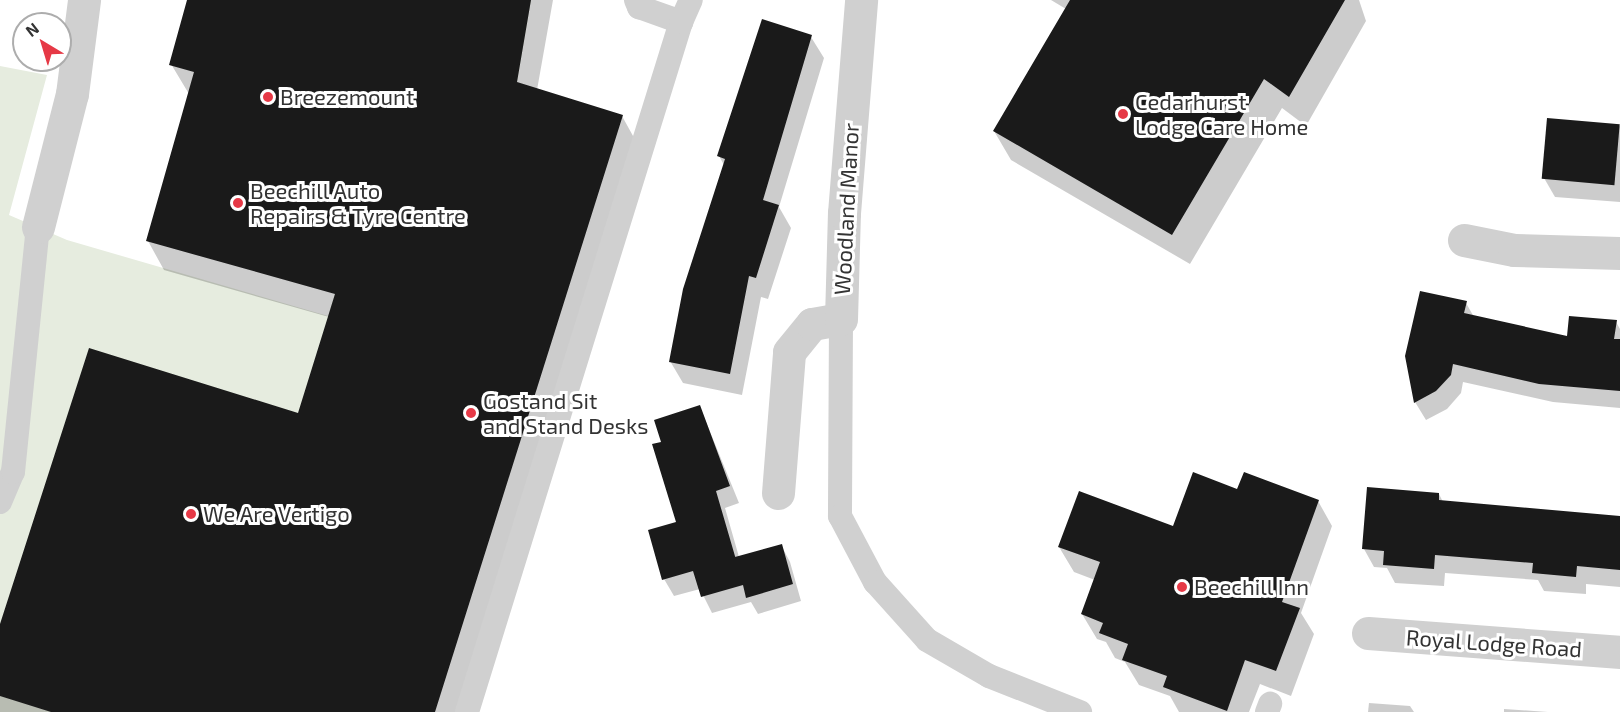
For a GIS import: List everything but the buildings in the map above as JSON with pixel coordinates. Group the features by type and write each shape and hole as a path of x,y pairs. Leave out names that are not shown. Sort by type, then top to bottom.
{"street":[{"path":"38,227 72,94 84,0"},
{"name":"Woodland Manor","path":"778,493 789,352 812,324 841,319 845,202 861,0"},
{"path":"1464,240 1514,250 1620,254"},
{"name":"Royal Lodge Road","path":"1368,633 1620,652"}],"lane":[{"path":"636,0 639,7 681,22"},
{"path":"467,712 681,22 691,0"},
{"path":"0,502 13,472 38,227"},
{"path":"841,319 840,516 875,582 927,640 989,676 1080,712"}],"shaded area":[{"name":"We Are Vertigo","path":"419,0 531,0 517,82 319,712 0,712 0,66 12,68 12,72 47,75 9,215 67,240 328,316 411,49"}],"place":[{"name":"Breezemount","path":"268,97"},
{"name":"Cedarhurst Lodge Care Home","path":"1123,114"},
{"name":"Beechill Auto Repairs & Tyre Centre","path":"238,203"},
{"name":"Gostand Sit and Stand Desks","path":"471,413"},
{"name":"We Are Vertigo","path":"191,514"},
{"name":"Beechill Inn","path":"1182,587"}]}
